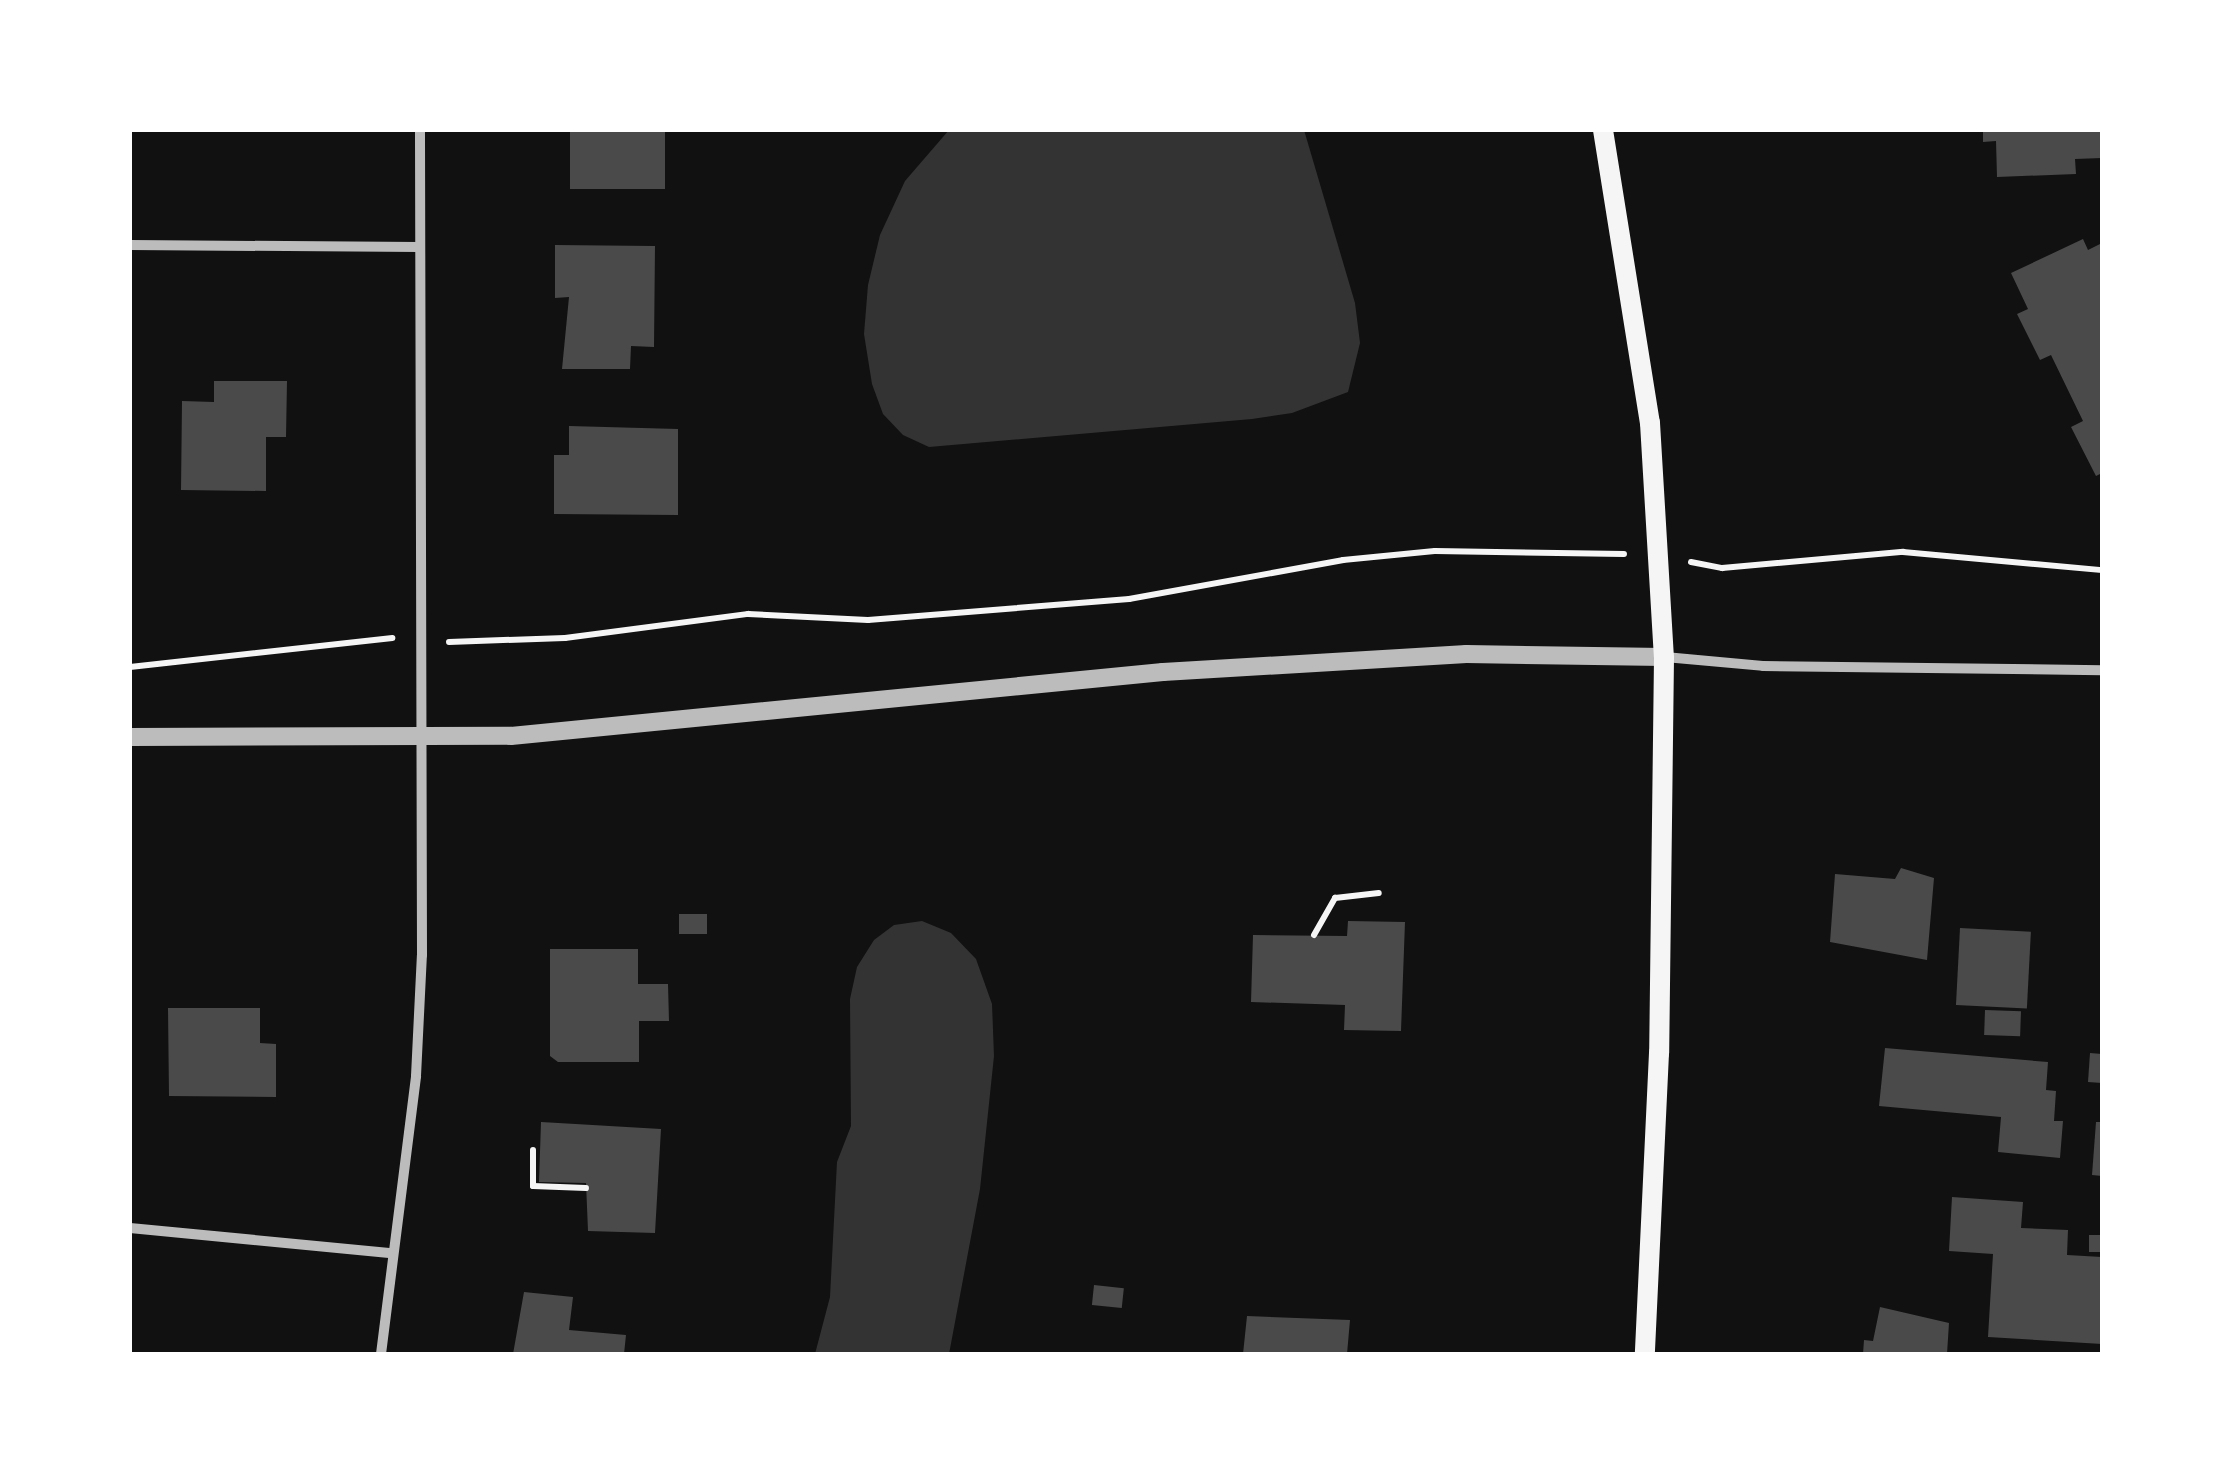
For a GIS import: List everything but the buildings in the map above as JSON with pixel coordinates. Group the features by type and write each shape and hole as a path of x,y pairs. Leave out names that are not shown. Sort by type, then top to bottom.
{"main road":[{"path":"1603,130 1650,424 1664,657 1659,1053 1645,1354"}],"street":[{"path":"381,1354 416,1076 425,737 420,130"},
{"path":"130,245 419,247"},
{"path":"130,737 511,736 1162,672 1466,654 1664,657 1764,666 2102,670"},
{"path":"130,1228 392,1253"}],"path":[{"path":"462,642 566,638 748,614 868,620 1129,599 1343,560 1435,551 1660,556 1722,568 1903,552 2102,570"},
{"path":"130,666 376,637"},
{"path":"1314,936 1335,898 1379,892"},
{"path":"533,1150 533,1186 586,1188"}],"shaded area":[{"path":"949,130 1304,130 1355,303 1360,343 1348,392 1292,413 1252,419 929,447 903,435 883,414 872,384 864,334 868,285 880,235 905,181"},
{"path":"922,921 951,933 976,959 992,1004 994,1056 980,1189 949,1354 815,1354 830,1297 837,1162 851,1126 850,999 857,967 874,940 894,925"}]}
